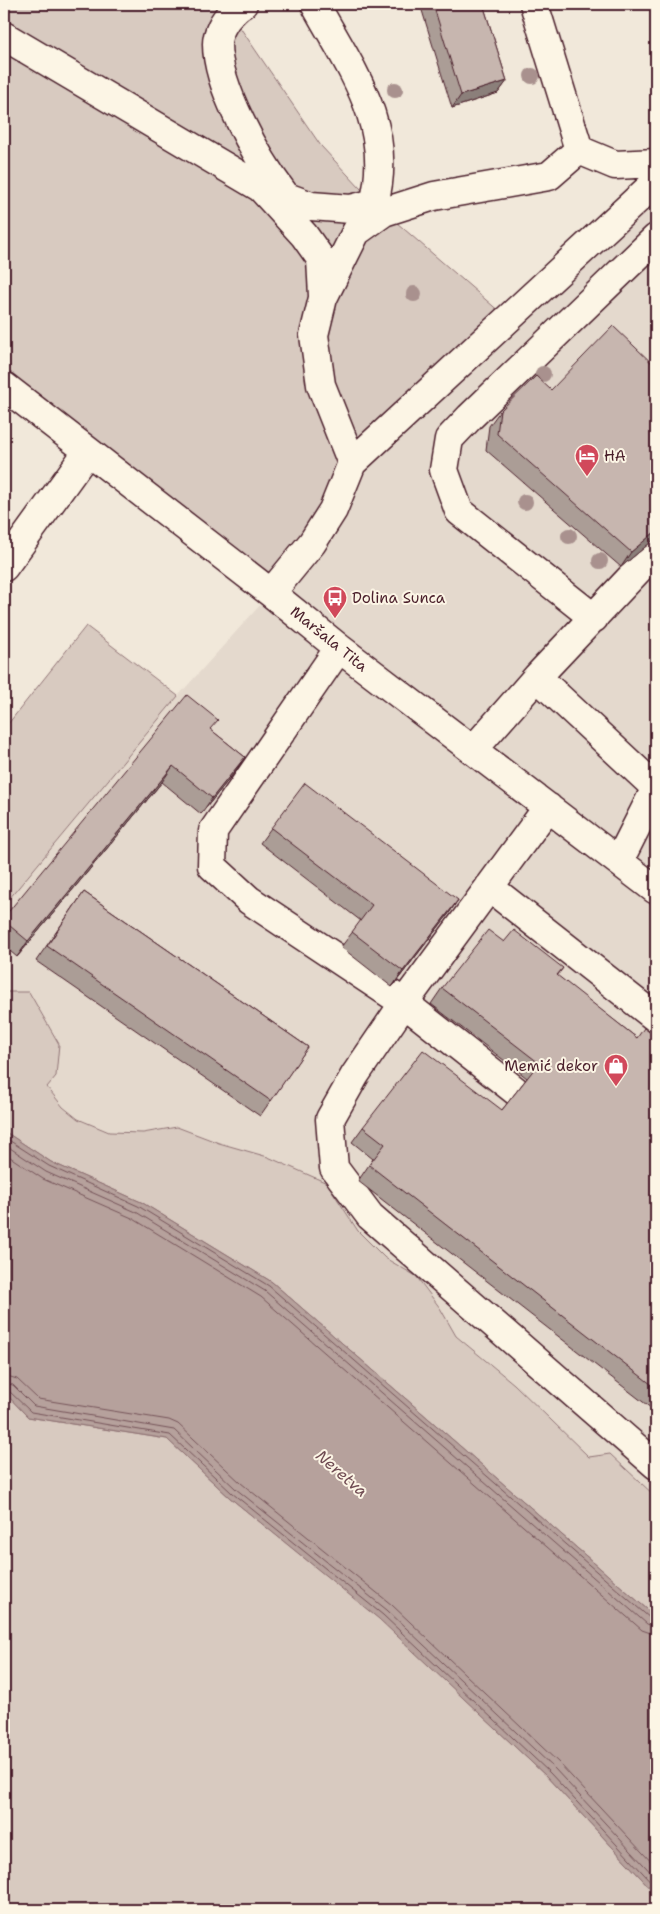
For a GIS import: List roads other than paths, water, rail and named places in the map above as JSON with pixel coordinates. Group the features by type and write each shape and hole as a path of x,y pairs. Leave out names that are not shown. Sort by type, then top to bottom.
{"street":[{"path":"243,4 225,20 216,43 221,72 239,118 271,178 272,191 321,258 323,298"},
{"path":"315,4 362,87 373,116 380,158 379,208 356,232 323,298 314,335 321,385 352,463"},
{"path":"534,4 579,150"},
{"path":"4,36 272,191 312,206 351,210 379,208 434,196 549,176 579,150"},
{"path":"579,150 615,165 656,163"},
{"path":"272,593 312,543 333,510 352,463 656,182"},
{"path":"594,618 459,511 444,470 450,439 470,416 656,238"},
{"name":"Maršala Tita","path":"4,386 272,593 339,648 656,890"},
{"path":"4,566 88,451"},
{"path":"473,750 537,677 656,551"},
{"path":"339,648 213,831 212,866 249,900 404,1003 567,1131"},
{"path":"537,677 656,788 619,861"},
{"path":"548,807 404,1003 355,1075 330,1119 334,1168 370,1216 656,1465"},
{"path":"489,887 656,1018"}],"water":[{"name":"Neretva","path":"4,1131 51,1162 141,1202 272,1282 656,1617 656,1894 546,1776 379,1619 229,1497 167,1439 28,1417 4,1392"}],"place":[{"name":"HA","path":"587,477"},
{"name":"Dolina Sunca","path":"335,619"},
{"name":"Memić dekor","path":"616,1087"}]}
